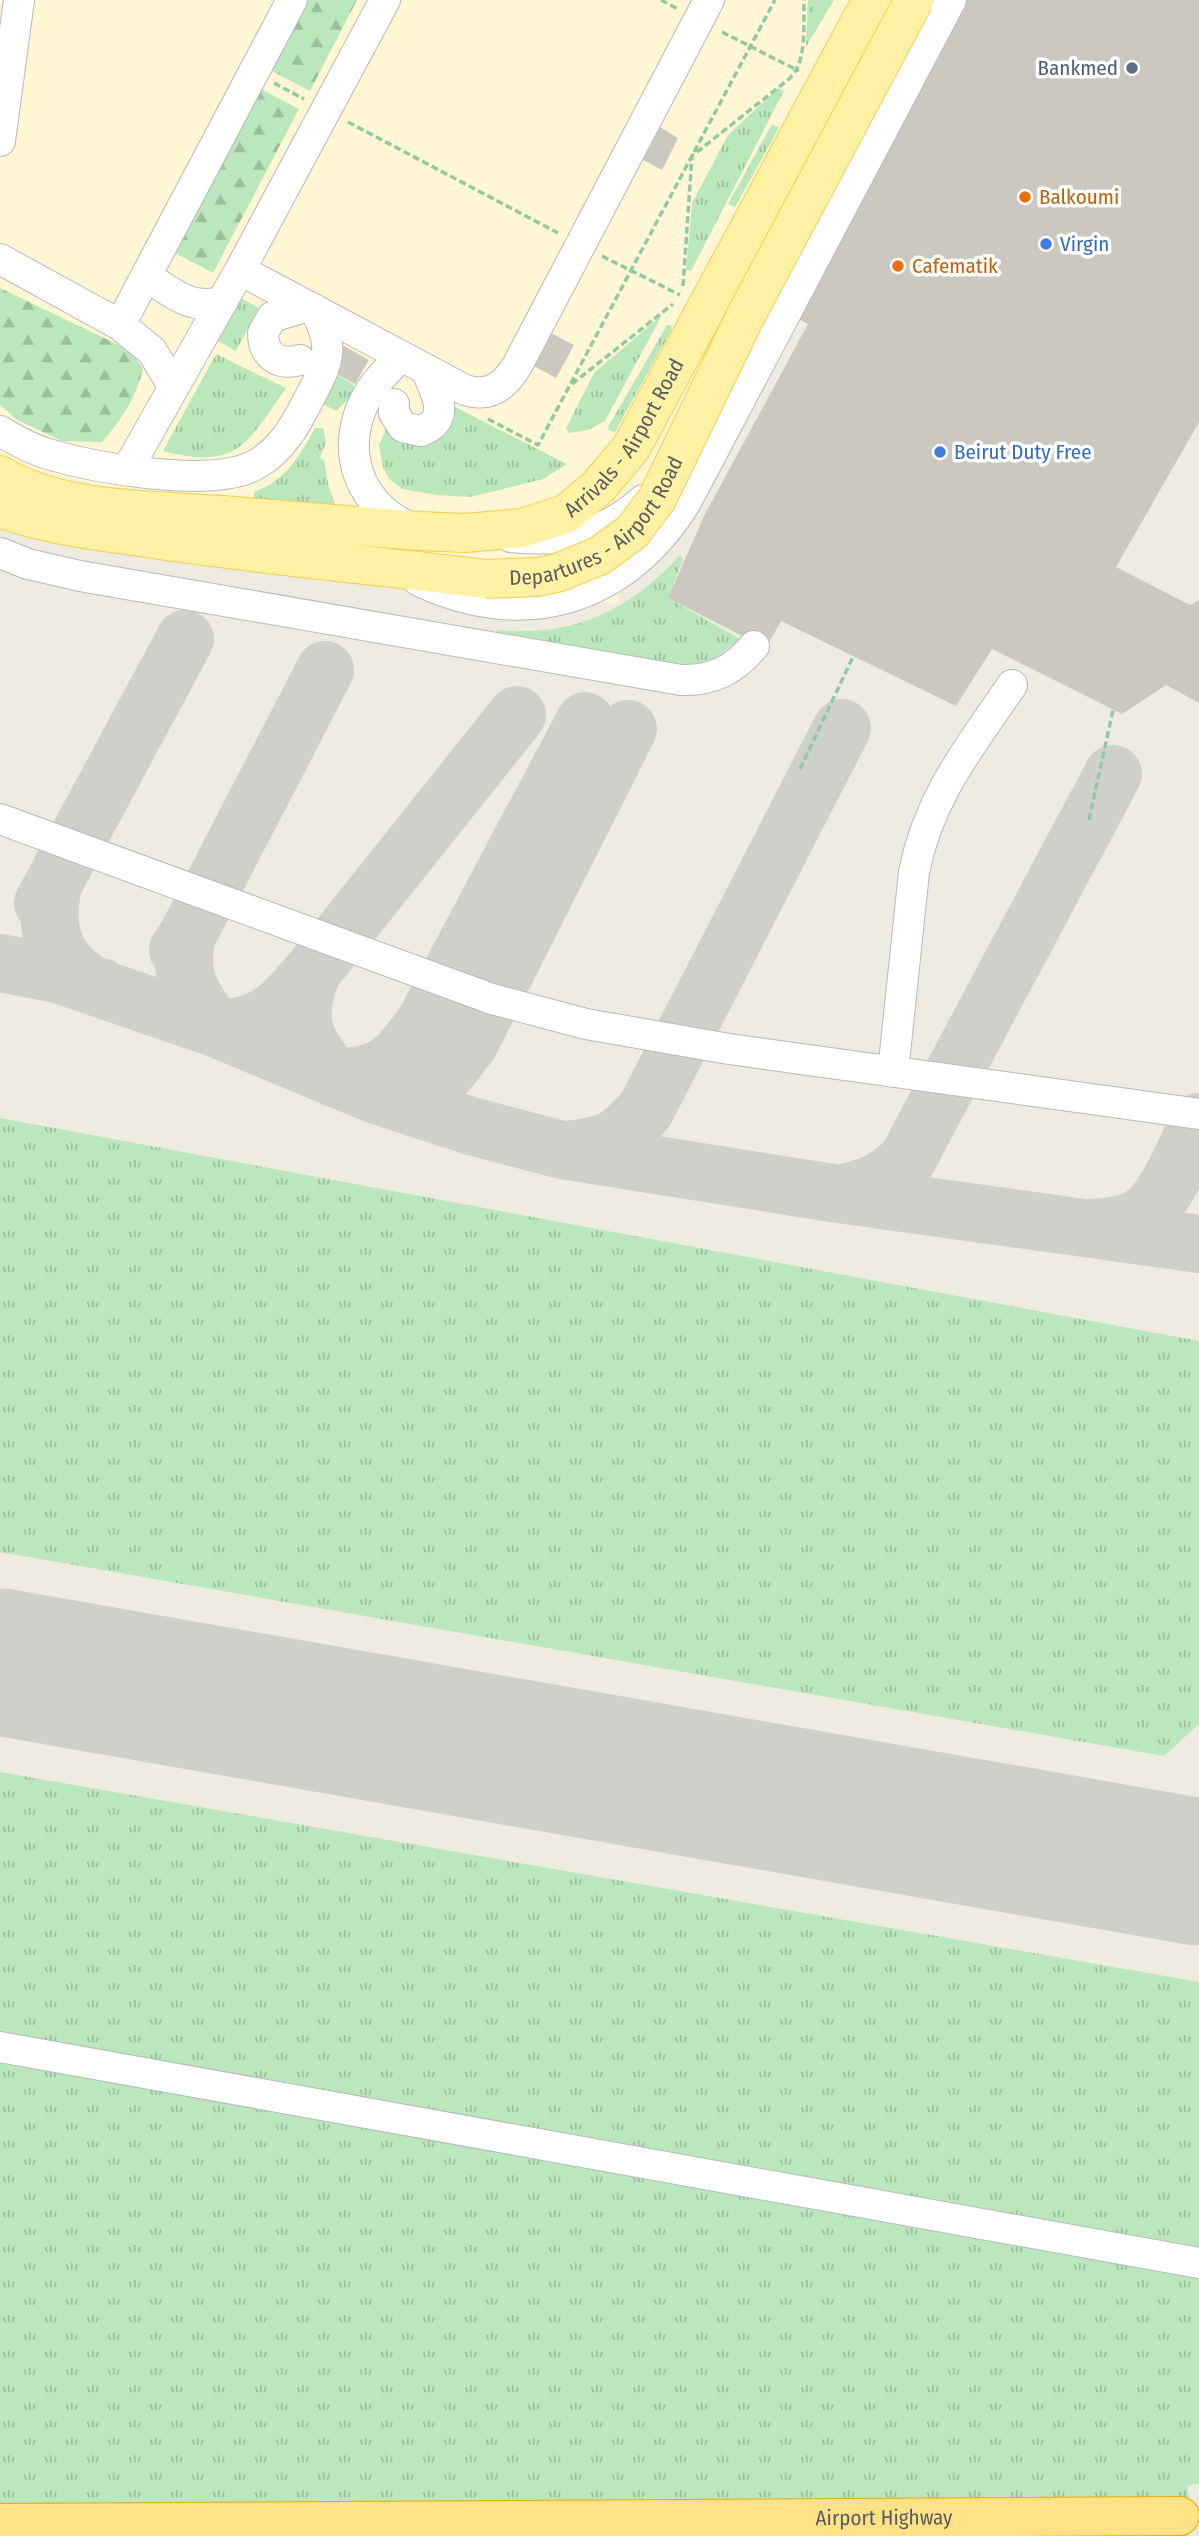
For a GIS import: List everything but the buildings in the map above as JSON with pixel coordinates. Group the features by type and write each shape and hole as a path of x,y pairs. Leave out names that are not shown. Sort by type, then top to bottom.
{"highway":[{"name":"Airport Highway","path":"0,2522 1180,2516"}],"main road":[{"name":"Arrivals - Airport Road","path":"0,475 51,498 419,531 465,533 521,528 566,514 598,487 631,448 872,0"},
{"name":"Departures - Airport Road","path":"0,508 30,519 55,524 397,569 489,591 557,573 599,556 632,532 657,499 745,317 916,0"}],"lane":[{"path":"0,141 19,0"},
{"path":"120,325 292,0"},
{"path":"127,470 240,270 384,0"},
{"path":"240,270 474,393 483,393 501,386 518,364 709,0"},
{"path":"465,533 542,540 577,536 613,523 630,512 659,483 916,0"},
{"path":"489,591 534,605 578,595 599,586 638,561 673,524 951,0"},
{"path":"0,258 120,325 152,351 173,386"},
{"path":"146,276 189,303 206,305 223,300"},
{"path":"300,360 290,363 273,358 266,351 263,333 272,317 311,307"},
{"path":"0,431 46,454 127,470 205,477 242,471 267,457 292,431 326,363 328,340 311,307"},
{"path":"394,404 394,413 403,427 421,431 435,422 440,405 414,363"},
{"path":"414,363 376,382 363,404 355,435 354,459 361,481 379,507 404,525 419,531"},
{"path":"0,553 28,564 79,576 681,680 708,678 722,673 734,666 754,646"},
{"path":"893,1073 919,845 939,795 1012,685"},
{"path":"0,819 516,1005 634,1033 893,1073 1199,1114"},
{"path":"0,2047 1199,2263"}],"path":[{"path":"478,414 538,445 775,0"},
{"path":"570,386 674,303 680,295 683,285 692,156 797,70 801,55 804,0"},
{"path":"778,60 793,68"},
{"path":"254,73 671,291"},
{"path":"800,769 853,657"},
{"path":"1089,820 1113,710"}],"shaded area":[{"path":"0,0 897,0 632,514 618,604 0,521"}],"green space":[{"path":"306,0 357,0 310,91 270,70"},
{"path":"808,0 834,0 806,47"},
{"path":"259,88 299,109 213,273 173,252"},
{"path":"778,88 784,91 691,271 686,270 692,203 728,135"},
{"path":"772,124 779,128 735,207 728,204"},
{"path":"0,288 131,351 143,369 127,408 102,442 62,441 17,420 0,405"},
{"path":"241,298 259,308 236,351 218,341"},
{"path":"662,315 605,421 588,430 569,433 566,428 594,373"},
{"path":"667,325 671,325 672,329 615,432 609,430 608,427"},
{"path":"216,354 286,388 260,425 238,448 208,457 163,451"},
{"path":"330,371 353,384 355,393 336,411 323,404"},
{"path":"453,406 567,464 543,479 470,497 402,489 389,479 383,467 379,445 386,429 397,438"},
{"path":"315,428 323,428 326,442 320,458 324,460 335,503 332,508 254,499 254,492 274,481 290,466"},
{"path":"680,555 683,559 668,598 740,639 713,660 672,672 495,640 497,630 550,629 598,616 641,591"},
{"path":"0,1118 1199,1341 1199,1724 1164,1756 0,1552"},
{"path":"0,1772 1199,1982 1199,2484 1188,2485 1189,2536 0,2536"}],"taxiway":[{"path":"43,903 185,639"},
{"path":"178,950 325,670"},
{"path":"187,936 184,950 185,975 193,996 215,1028 247,1025 271,1014 312,972 517,715"},
{"path":"312,972 303,1004 305,1029 315,1053 334,1078 366,1074 396,1058 424,1024 585,721"},
{"path":"565,1150 611,1140 628,1128 646,1109 842,728"},
{"path":"376,1095 411,1092 432,1084 450,1068 470,1042 628,729"},
{"path":"839,1194 876,1183 907,1160 1113,774"},
{"path":"52,889 50,927 57,949 71,969 91,984 101,987"},
{"path":"0,963 58,974 215,1028 376,1095 471,1126 562,1150 839,1194 1199,1244"},
{"path":"1092,1228 1128,1223 1149,1211 1166,1188 1199,1122"}],"runway":[{"path":"0,1662 1199,1872"}],"place":[{"name":"Bankmed","path":"1132,68"},
{"name":"Balkoumi","path":"1025,197"},
{"name":"Virgin","path":"1046,244"},
{"name":"Cafematik","path":"898,266"},
{"name":"Beirut Duty Free","path":"940,452"}]}
